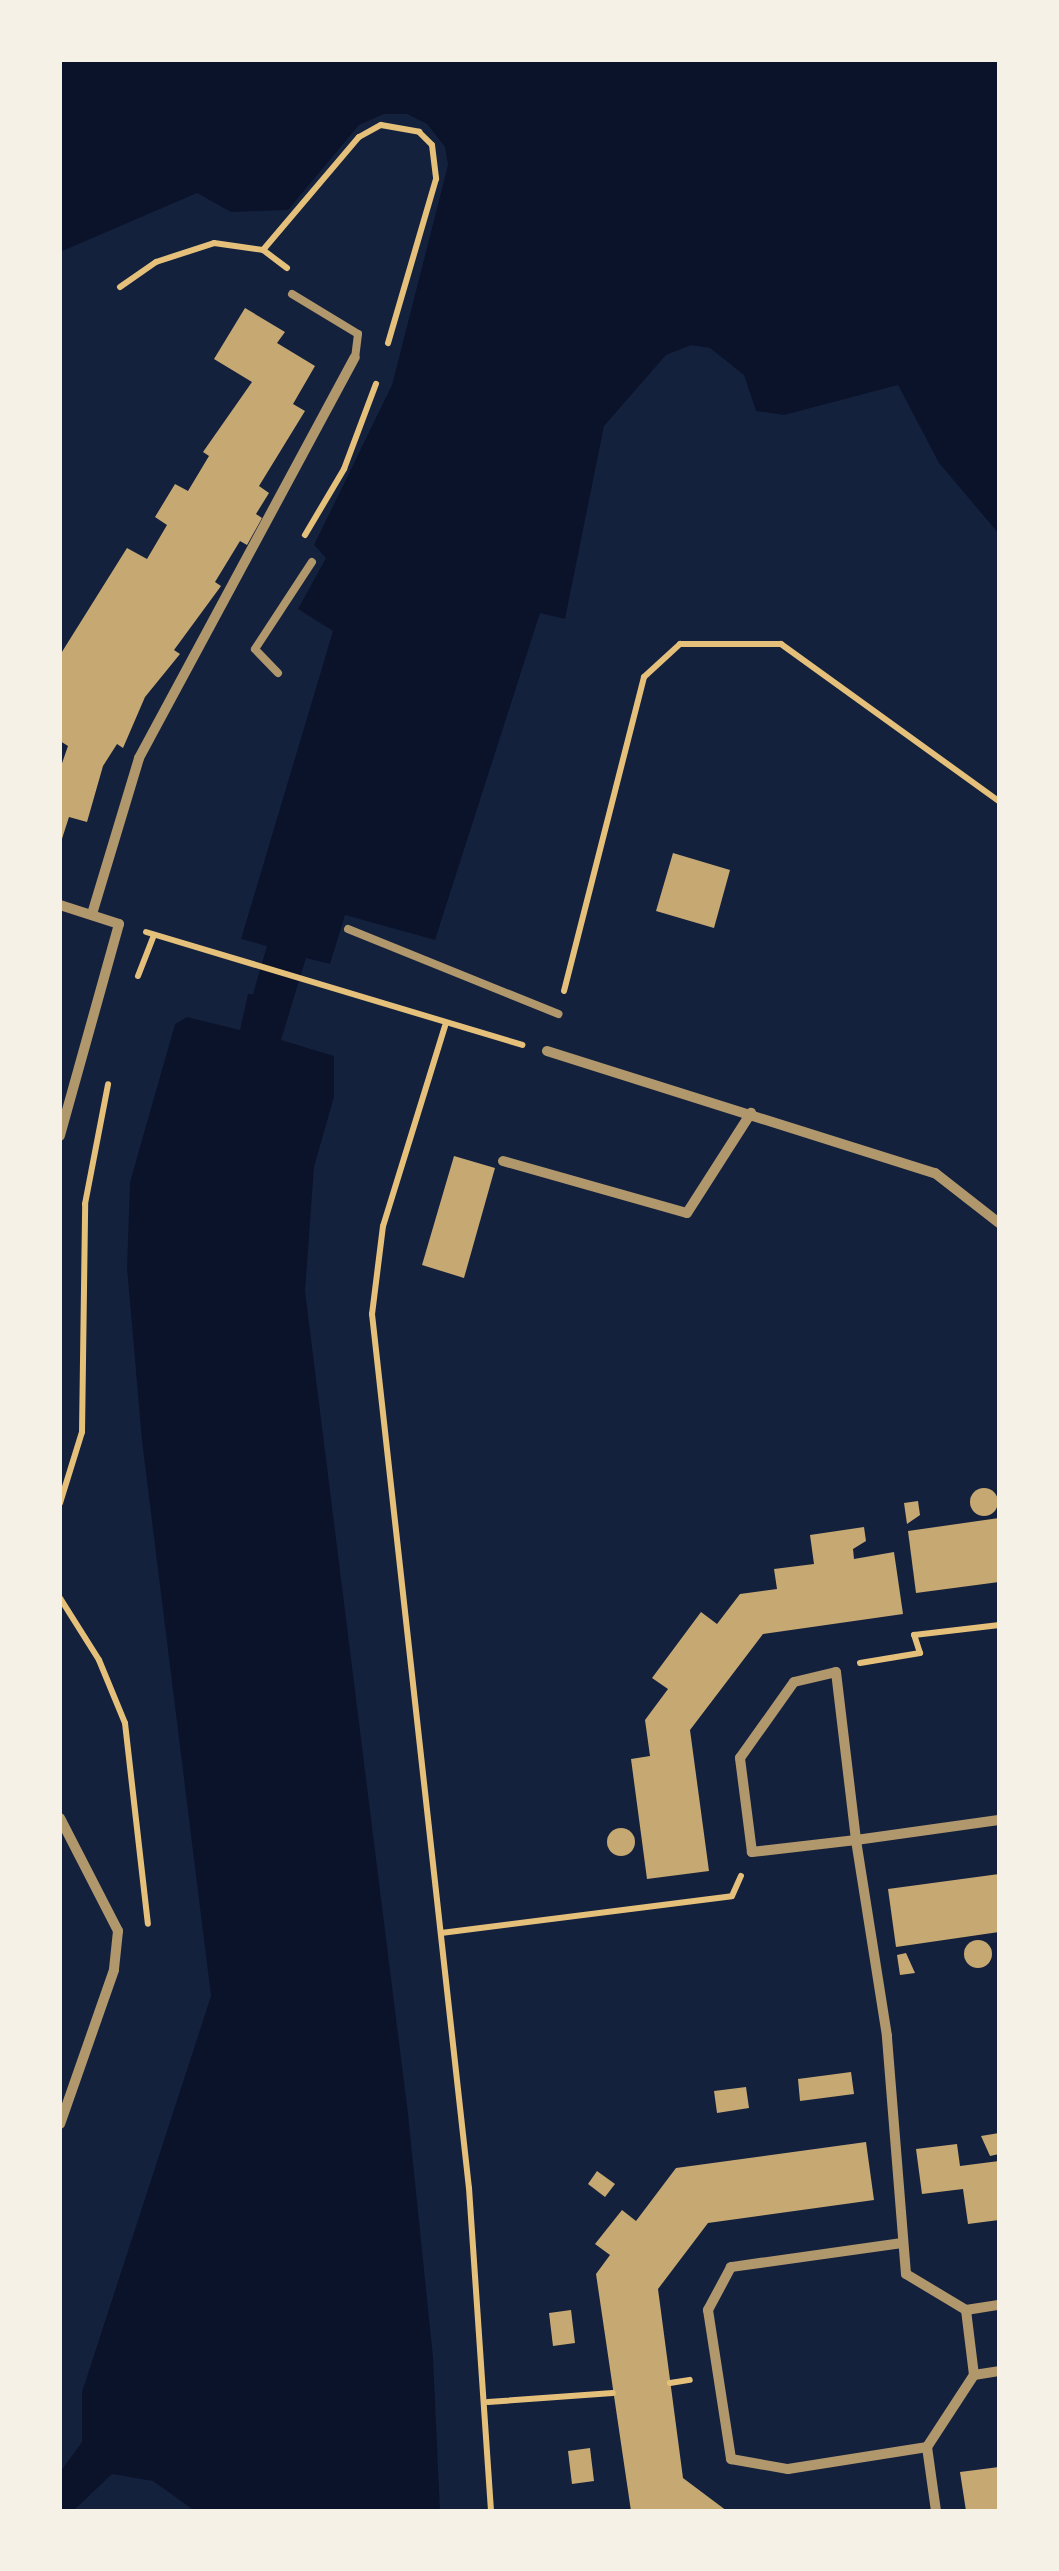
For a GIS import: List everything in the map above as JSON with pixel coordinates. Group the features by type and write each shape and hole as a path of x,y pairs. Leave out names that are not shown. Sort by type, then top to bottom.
{"street":[{"path":"92,914 140,758 355,357"},
{"path":"60,905 120,924 60,1136"},
{"path":"548,1051 935,1173 999,1224"},
{"path":"503,1161 687,1213 751,1114"},
{"path":"999,1820 856,1840 752,1852 740,1758 794,1682 836,1672 856,1840 887,2036 906,2274 966,2310 999,2305"},
{"path":"60,1818 118,1931 114,1970 60,2124"},
{"path":"902,2243 731,2267 708,2310 716,2376 731,2459 760,2469 927,2446"},
{"path":"936,2511 927,2446 974,2374 966,2310"},
{"path":"974,2374 999,2372"}],"lane":[{"path":"292,294 358,334 355,357"},
{"path":"278,673 255,649 312,562"},
{"path":"348,929 558,1014"}],"path":[{"path":"120,288 156,262 214,242 266,253 279,264"},
{"path":"558,1014 644,677 680,644 781,644 999,801"},
{"path":"120,924 446,1026 548,1051"},
{"path":"133,988 154,935"},
{"path":"446,1026 383,1226 372,1314 488,2402 491,2511"},
{"path":"60,1502 82,1432 85,1204 111,1072"},
{"path":"60,1598 99,1660 125,1723 148,1936"},
{"path":"836,1672 920,1653 914,1635 999,1626"},
{"path":"441,1933 732,1896 752,1852"},
{"path":"488,2402 612,2393"}],"water":[{"path":"60,60 999,60 999,534 939,463 898,385 784,415 756,411 744,375 710,348 691,345 666,355 604,426 565,619 540,613 435,940 345,915 330,964 306,958 281,1040 334,1056 334,1097 314,1167 305,1291 408,2114 433,2357 440,2511 195,2511 153,2481 112,2474 73,2511 60,2511 60,2472 82,2442 82,2392 211,1996 142,1441 127,1268 130,1182 175,1024 187,1017 240,1030 248,994 253,994 267,946 241,939 333,631 298,609 326,558 314,545 392,385 448,165 445,147 427,124 407,114 384,114 359,125 288,210 231,212 197,193 60,252"}],"building":[{"path":"245,308 285,332 277,343 315,366 293,404 305,411 259,486 269,493 256,514 262,518 247,545 240,541 215,582 221,586 174,650 180,654 145,697 123,748 117,744 103,766 87,822 69,817 60,845 60,769 68,746 60,741 60,655 127,548 147,559 167,525 155,517 175,484 188,491 209,456 203,452 252,382 214,359"},
{"path":"673,853 730,870 714,928 656,911"},
{"path":"454,1156 495,1168 464,1278 422,1265"},
{"path":"984,1488 994,1492 998,1502 994,1512 984,1516 974,1512 970,1502 974,1492"},
{"path":"918,1501 920,1515 907,1524 904,1503"},
{"path":"999,1518 999,1582 916,1593 908,1531"},
{"path":"864,1527 866,1541 853,1549 854,1559 894,1552 903,1614 763,1634 690,1730 709,1871 647,1879 631,1759 650,1756 645,1720 668,1689 652,1678 701,1612 717,1624 740,1594 777,1589 774,1569 814,1564 810,1535"},
{"path":"621,1828 631,1832 635,1842 631,1852 621,1856 611,1852 607,1842 611,1832"},
{"path":"999,1874 999,1932 896,1947 888,1889"},
{"path":"978,1940 988,1944 992,1954 988,1964 978,1968 968,1964 964,1954 968,1944"},
{"path":"906,1953 915,1973 900,1975 897,1955"},
{"path":"851,2072 854,2094 800,2101 798,2079"},
{"path":"746,2087 749,2108 717,2113 714,2091"},
{"path":"999,2133 999,2154 990,2156 981,2136"},
{"path":"866,2142 874,2200 708,2223 658,2289 683,2478 727,2511 631,2511 596,2274 610,2255 595,2244 622,2210 636,2221 676,2168"},
{"path":"957,2144 960,2166 999,2161 999,2220 968,2224 963,2189 922,2194 916,2149"},
{"path":"597,2171 615,2184 605,2197 588,2184"},
{"path":"571,2310 575,2343 553,2346 549,2313"},
{"path":"590,2448 594,2481 572,2484 568,2451"},
{"path":"999,2467 999,2511 966,2511 960,2472"}]}
